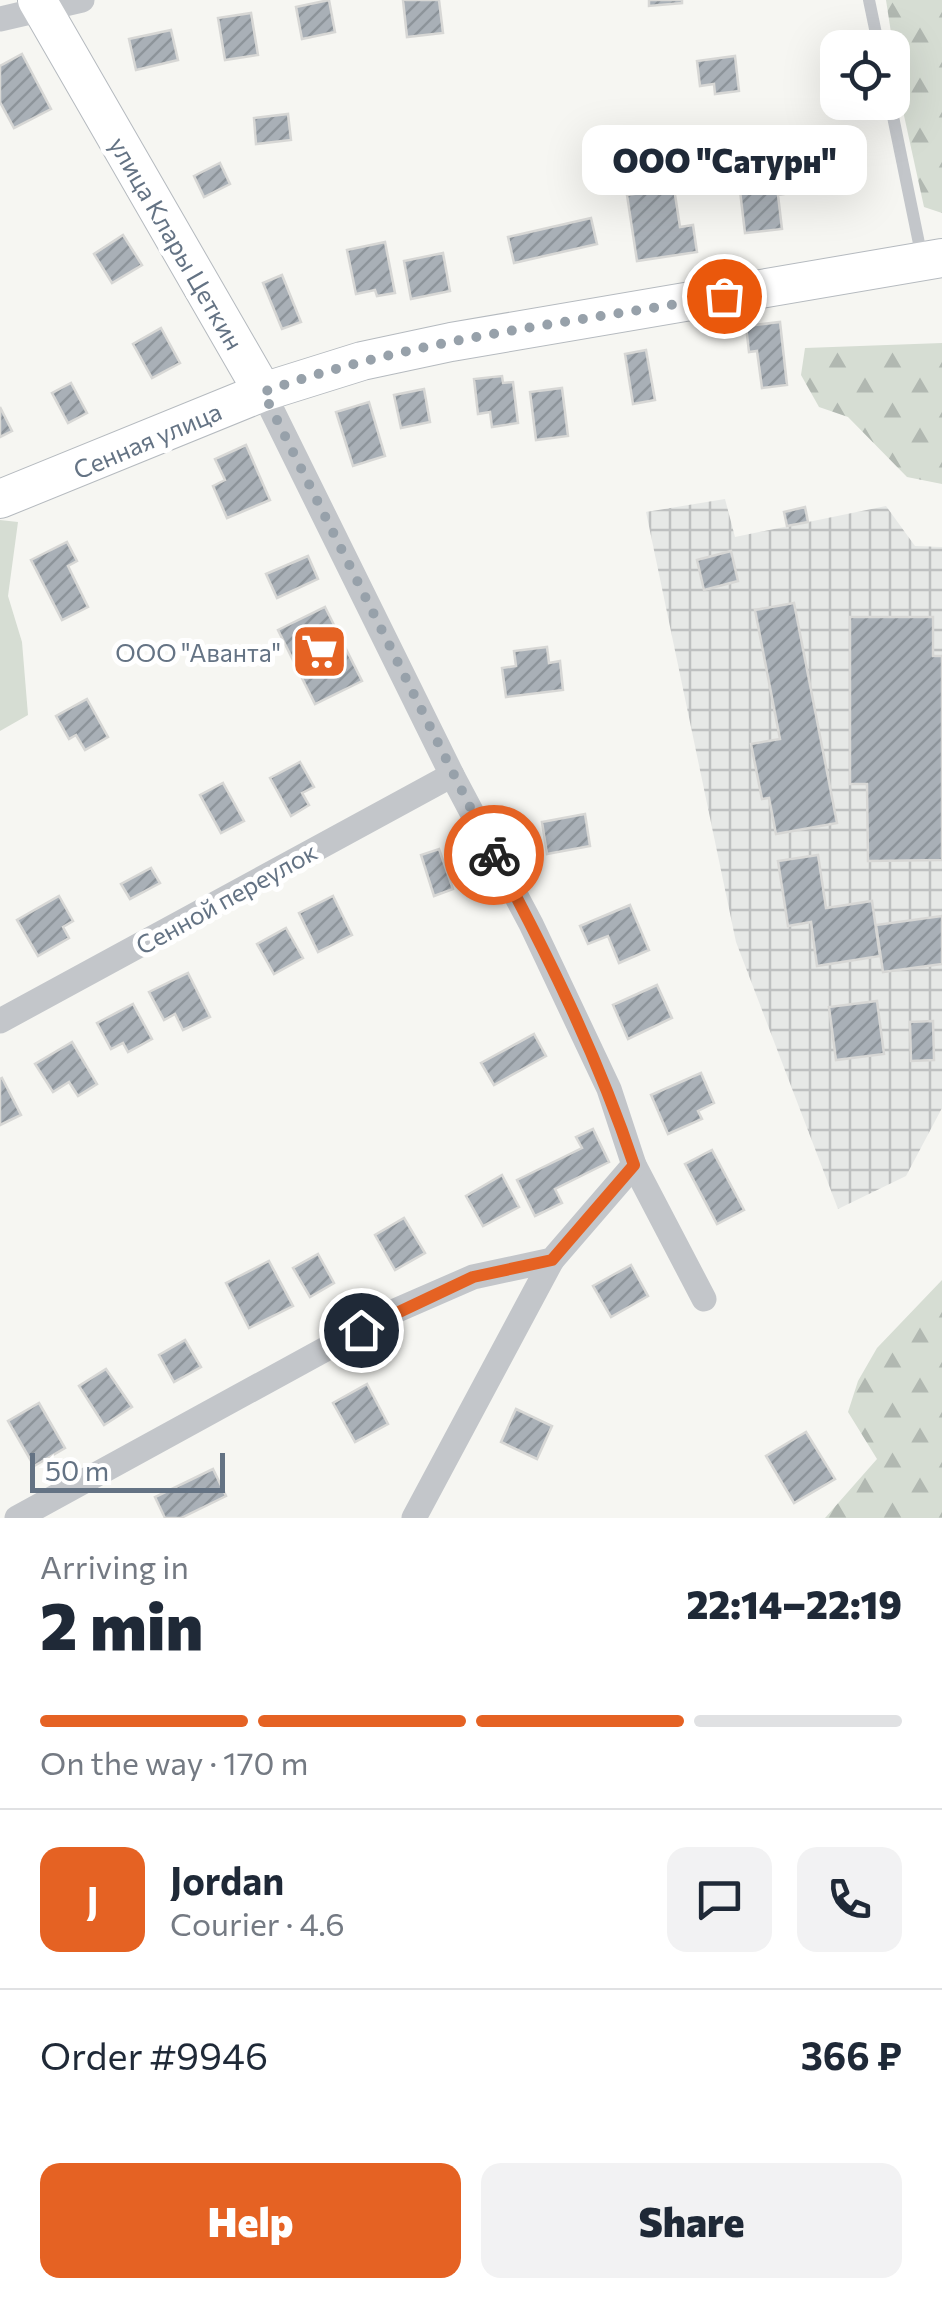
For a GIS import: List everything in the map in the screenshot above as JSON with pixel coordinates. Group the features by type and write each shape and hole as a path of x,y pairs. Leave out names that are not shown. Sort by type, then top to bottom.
{"street":[{"path":"0,19 40,4 82,0"},
{"name":"улица Клары Цеткин","path":"40,4 263,392 452,775 531,924 609,1089 634,1165 704,1298"},
{"name":"Сенная улица","path":"0,499 263,392 362,361 451,342 932,259"},
{"name":"Сенной переулок","path":"0,1021 452,775"},
{"path":"414,1518 552,1260 634,1165"},
{"path":"17,1518 396,1311 473,1277 552,1260"}],"lane":[{"path":"868,0 874,30"},
{"path":"895,120 932,259"}],"shaded area":[{"path":"725,499 735,537 886,506 915,546 942,547 942,1108 906,1176 838,1209 736,942 646,512"}],"green space":[{"path":"886,0 942,0 942,213 924,207 905,120 910,120 910,30 891,30"},
{"path":"942,343 942,484 907,477 848,417 819,407 801,375 805,348"},
{"path":"0,520 18,522 8,596 22,642 28,715 0,731"},
{"path":"942,1280 942,1518 825,1518 877,1459 848,1412 858,1381 877,1348"}],"building":[{"path":"329,0 335,32 302,39 296,7"},
{"path":"403,0 439,0 443,33 407,37"},
{"path":"649,0 682,0 682,3 649,6"},
{"path":"251,13 258,55 225,60 218,18"},
{"path":"171,30 178,60 136,70 129,39"},
{"path":"22,54 51,109 14,128 0,102 0,66"},
{"path":"735,56 739,91 715,94 714,84 700,86 697,61"},
{"path":"288,114 291,140 256,144 254,118"},
{"path":"220,163 230,184 204,197 194,176"},
{"path":"787,169 790,193 778,195 782,229 745,233 738,174"},
{"path":"674,188 680,227 693,225 697,252 637,261 627,195"},
{"path":"591,218 597,244 514,263 508,237"},
{"path":"123,235 142,265 112,283 94,254"},
{"path":"385,242 395,293 377,296 375,290 356,294 347,250"},
{"path":"443,253 450,291 411,299 404,261"},
{"path":"282,275 301,322 282,329 263,283"},
{"path":"780,322 787,385 762,388 757,351 749,352 746,326"},
{"path":"161,328 180,363 152,378 133,344"},
{"path":"646,350 655,400 633,404 625,354"},
{"path":"502,376 503,383 513,382 518,423 492,427 490,412 478,414 474,379"},
{"path":"71,383 87,413 68,423 52,393"},
{"path":"562,388 568,436 536,440 530,392"},
{"path":"424,389 430,422 401,428 394,395"},
{"path":"369,402 385,456 353,466 336,412"},
{"path":"0,407 12,431 0,437"},
{"path":"246,445 270,500 227,518 213,486 225,480 215,459"},
{"path":"805,507 808,522 787,526 784,512"},
{"path":"67,542 77,561 68,566 88,607 62,620 31,560"},
{"path":"731,551 738,581 704,590 697,560"},
{"path":"308,556 318,579 277,598 266,574"},
{"path":"794,603 837,823 776,834 769,798 762,799 751,744 780,739 755,610"},
{"path":"325,607 362,681 315,704 278,630"},
{"path":"850,617 933,617 933,656 942,656 942,860 868,861 867,784 850,784"},
{"path":"547,647 549,663 560,661 563,690 506,697 502,668 516,666 514,651"},
{"path":"87,699 108,737 85,750 76,735 69,739 56,716"},
{"path":"300,762 314,787 302,793 309,805 291,816 270,778"},
{"path":"223,783 244,821 221,833 200,795"},
{"path":"585,814 590,846 547,854 542,822"},
{"path":"439,849 453,889 434,896 421,855"},
{"path":"818,855 826,908 872,901 880,956 817,966 811,922 788,926 778,861"},
{"path":"151,868 160,883 130,899 121,884"},
{"path":"59,896 73,921 63,927 69,938 38,956 17,920"},
{"path":"333,896 352,935 318,952 299,913"},
{"path":"630,905 649,950 619,963 608,936 588,944 580,926"},
{"path":"942,916 942,964 883,972 876,925"},
{"path":"286,928 303,958 274,974 257,944"},
{"path":"188,973 210,1017 183,1030 175,1014 164,1020 149,992"},
{"path":"657,985 672,1018 628,1039 613,1005"},
{"path":"877,1001 884,1054 836,1060 829,1007"},
{"path":"133,1004 152,1039 128,1052 123,1043 111,1049 97,1023"},
{"path":"933,1021 934,1060 911,1061 910,1022"},
{"path":"534,1034 546,1056 494,1085 481,1063"},
{"path":"72,1042 97,1084 78,1096 69,1082 53,1092 35,1064"},
{"path":"701,1073 714,1103 698,1111 702,1119 668,1134 651,1095"},
{"path":"0,1079 21,1115 0,1125"},
{"path":"593,1129 609,1162 555,1189 562,1203 535,1216 517,1180 582,1148 576,1137"},
{"path":"712,1150 744,1210 717,1224 685,1164"},
{"path":"502,1175 519,1207 483,1226 466,1196"},
{"path":"404,1218 425,1253 395,1270 375,1235"},
{"path":"318,1254 334,1283 310,1297 293,1268"},
{"path":"269,1261 293,1306 249,1328 226,1283"},
{"path":"631,1265 648,1296 611,1317 593,1286"},
{"path":"185,1340 201,1367 174,1382 159,1355"},
{"path":"106,1369 132,1407 104,1425 79,1386"},
{"path":"367,1384 388,1424 355,1442 333,1403"},
{"path":"39,1403 65,1448 34,1466 8,1421"},
{"path":"516,1409 552,1426 537,1459 501,1442"},
{"path":"806,1432 835,1479 794,1503 766,1456"},
{"path":"213,1469 226,1496 181,1518 165,1518 155,1497"}],"way so far":[{"path":"494,855 263,392 362,361 451,342 724,296"}],"place":[{"name":"ООО \"Сатурн\"","path":"724,296"},
{"name":"ООО \"Аванта\"","path":"320,652"}],"route":[{"path":"361,1330 473,1277 552,1260 634,1165 609,1089 494,855"}]}
